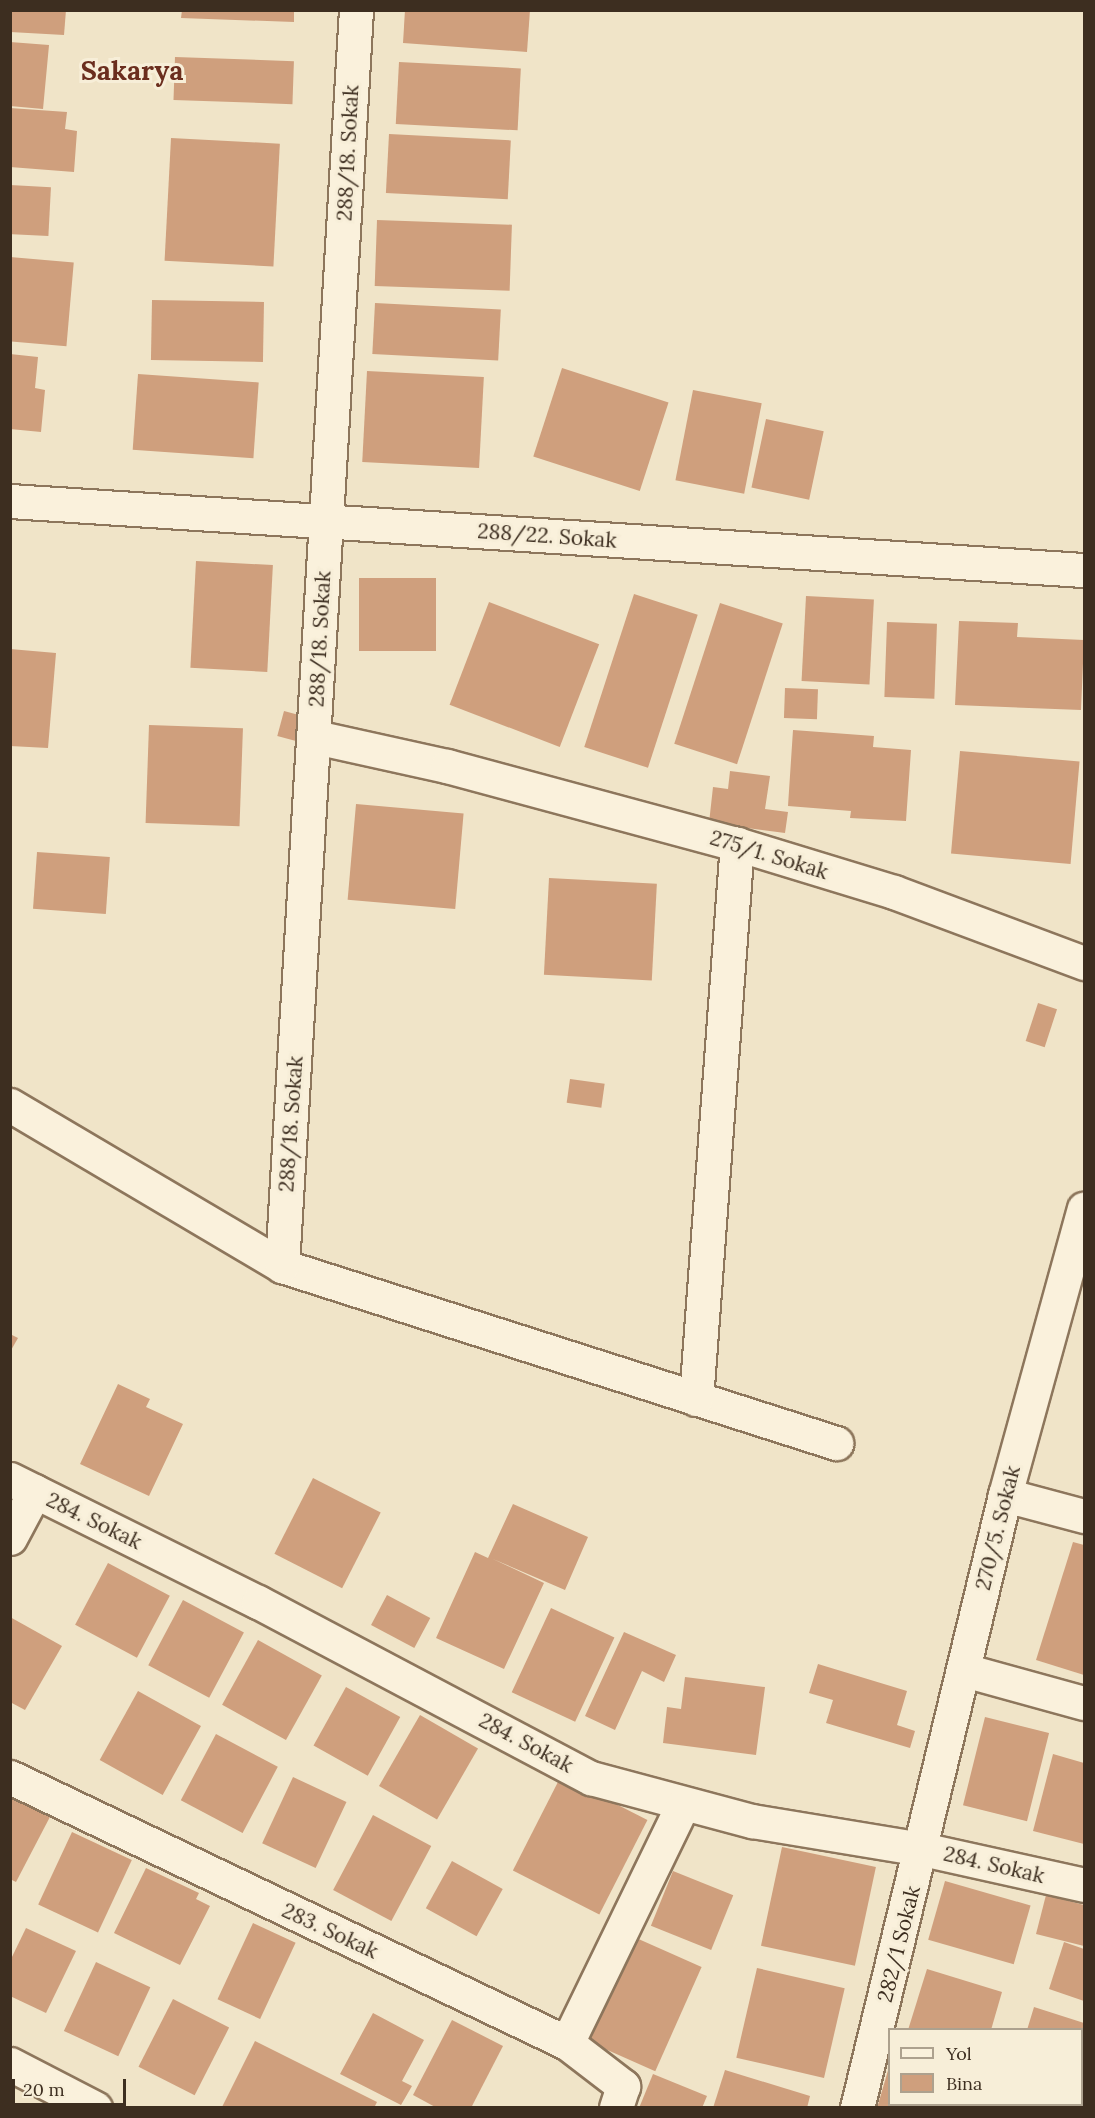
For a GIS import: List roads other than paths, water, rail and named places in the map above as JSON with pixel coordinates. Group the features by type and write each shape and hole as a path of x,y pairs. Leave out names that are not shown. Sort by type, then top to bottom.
{"street":[{"name":"288/18. Sokak","path":"282,1266 315,737 356,10"},
{"name":"288/22. Sokak","path":"10,501 1084,570"},
{"name":"275/1. Sokak","path":"315,737 447,766 737,844 894,892 1084,963"},
{"path":"696,1399 737,844"},
{"path":"10,1105 282,1266 836,1443"},
{"name":"270/5. Sokak","path":"922,1849 1005,1495 1084,1209"},
{"path":"10,1538 23,1485"},
{"name":"284. Sokak","path":"23,1485 258,1602 591,1778 752,1821 922,1849 1084,1886"},
{"path":"1005,1495 1084,1516"},
{"path":"964,1670 1084,1703"},
{"name":"283. Sokak","path":"10,1777 567,2043 623,2086 616,2108"},
{"path":"567,2043 683,1804"},
{"name":"282/1 Sokak","path":"857,2108 922,1849"},
{"path":"10,2064 94,2108"}],"district":[{"name":"Sakarya","path":"132,71"}]}
